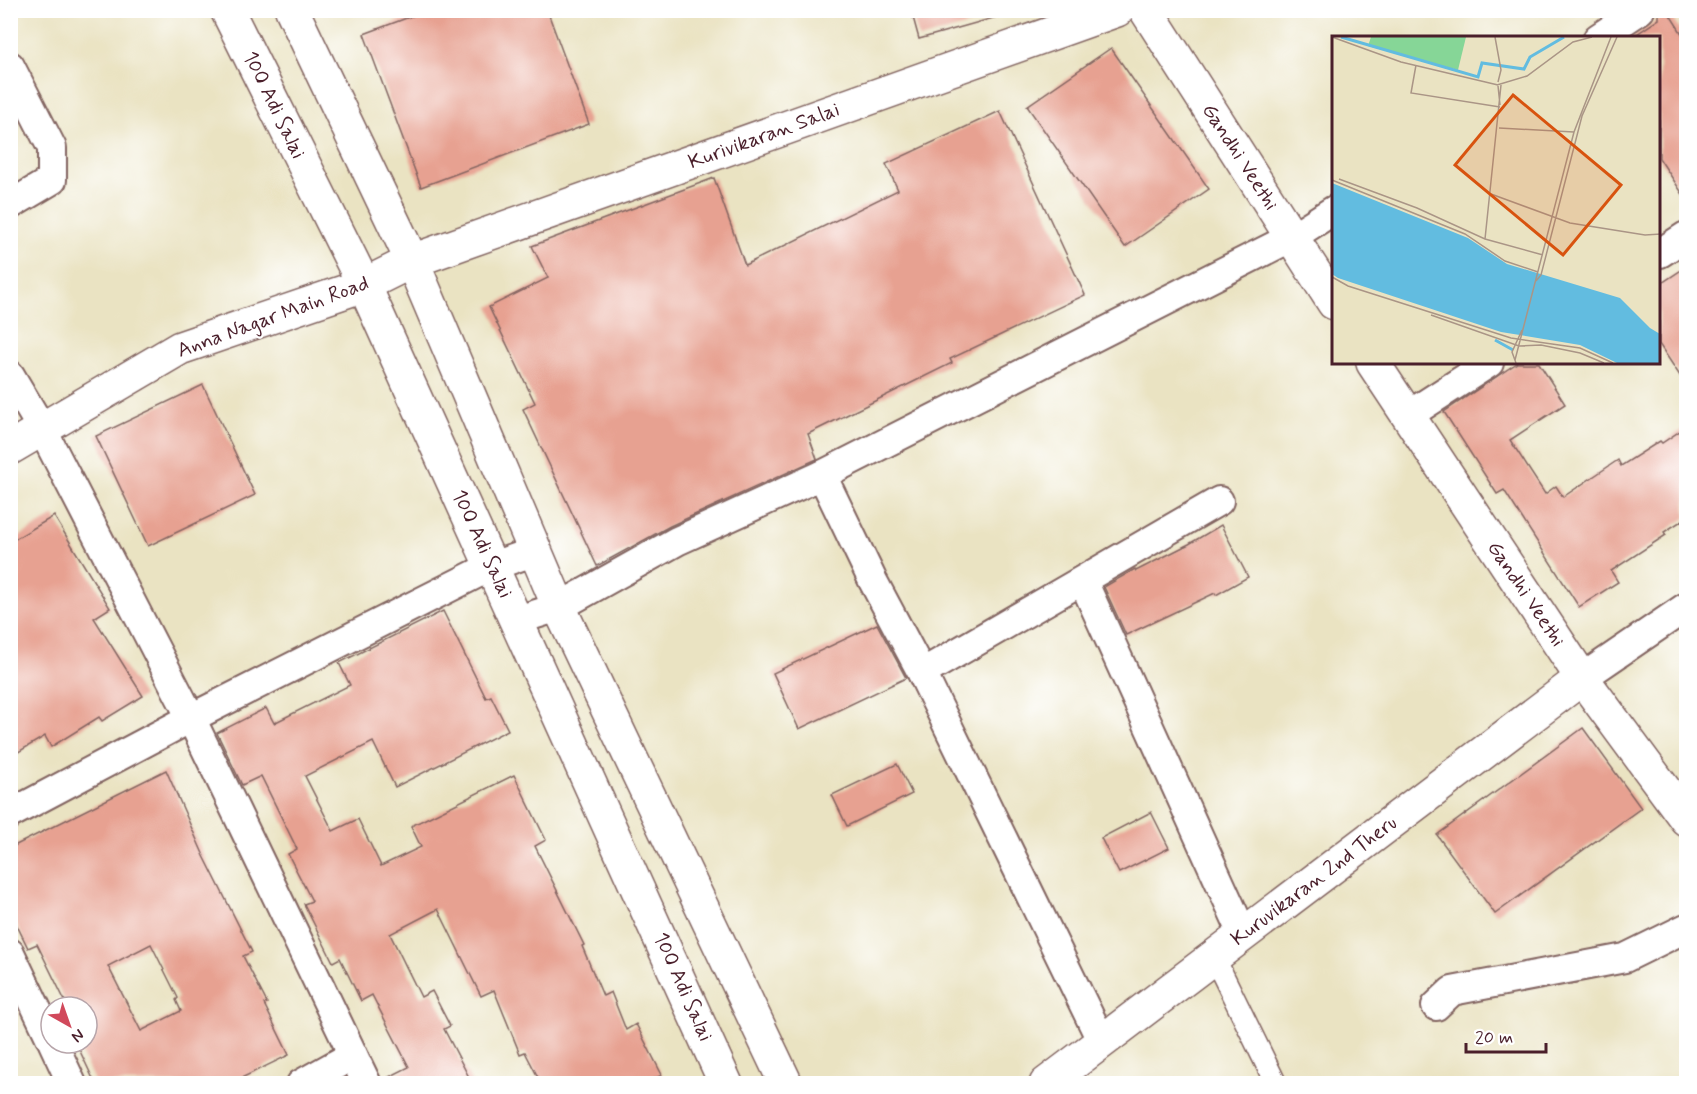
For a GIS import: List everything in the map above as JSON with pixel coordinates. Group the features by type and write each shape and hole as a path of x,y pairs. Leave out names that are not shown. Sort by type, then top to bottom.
{"street":[{"name":"100 Adi Salai","path":"227,10 364,285 726,1083"},
{"path":"292,10 411,261 559,607 786,1083"},
{"name":"Kurivikaran Salai","path":"411,261 1118,10"},
{"name":"Gandhi Veethi","path":"1146,10 1332,300"},
{"path":"1601,36 1640,10"},
{"path":"10,66 52,148 52,180 10,205"},
{"path":"517,620 559,607 677,541 822,475 1292,237 1332,211"},
{"path":"1661,252 1686,236"},
{"name":"Anna Nagar Main Road","path":"10,448 180,348 364,285 411,261"},
{"name":"Gandhi Veethi","path":"1374,364 1582,678 1686,819"},
{"path":"1407,416 1487,364"},
{"path":"10,375 42,429 191,718 367,1083"},
{"path":"822,475 873,581 922,673 1102,1042"},
{"path":"922,673 1219,501"},
{"path":"10,814 191,718 492,566 536,551"},
{"path":"1083,581 1244,934"},
{"path":"1582,678 1686,607"},
{"name":"Kuruvikaran 2nd Theru","path":"1046,1083 1582,678"},
{"path":"1436,1006 1452,991 1625,958 1686,928"},
{"path":"10,953 39,1014"},
{"path":"1214,957 1276,1083"},
{"path":"57,1055 67,1082"},
{"path":"302,1083 353,1055"}],"building":[{"path":"428,10 547,10 589,124 421,187 364,34"},
{"path":"911,10 996,10 997,17 919,39"},
{"path":"1659,10 1667,10 1686,40 1686,199 1661,161 1661,36 1634,36 1659,19"},
{"path":"1111,48 1209,189 1125,247 1027,106"},
{"path":"1000,111 1085,295 950,359 952,363 808,434 817,459 670,526 597,566 523,409 535,403 489,307 548,278 532,246 714,178 745,265 898,190 886,164"},
{"path":"1686,267 1686,385 1661,347 1661,284"},
{"path":"1516,364 1540,364 1565,404 1510,440 1545,494 1556,486 1563,497 1618,460 1621,466 1686,427 1686,518 1664,532 1666,535 1611,571 1618,582 1579,607 1504,490 1497,494 1444,412"},
{"path":"203,385 255,495 148,546 96,436"},
{"path":"54,516 110,608 94,618 143,696 102,721 99,717 51,747 45,736 10,757 10,542"},
{"path":"1221,525 1248,577 1216,595 1215,593 1126,635 1104,587 1135,569 1136,571 1189,544"},
{"path":"443,611 486,698 491,696 508,730 395,787 373,742 305,776 333,831 358,819 381,866 421,847 411,826 514,775 546,840 535,846 584,945 582,946 603,996 611,992 626,1030 636,1024 662,1075 645,1083 541,1083 525,1052 520,1054 494,990 481,996 438,909 390,934 421,997 432,991 450,1026 444,1029 472,1083 383,1083 383,1080 409,1067 372,995 361,1001 340,958 333,962 304,904 312,901 288,854 297,849 261,776 242,785 217,733 266,708 274,723 350,685 339,663"},
{"path":"877,624 906,678 799,729 773,673"},
{"path":"1583,728 1641,808 1495,914 1437,835"},
{"path":"897,764 912,794 847,826 832,795"},
{"path":"166,770 204,856 252,952 243,956 267,1003 264,1004 289,1055 231,1083 95,1083 82,1055 99,1055 99,995 62,995 37,944 28,948 10,911 10,848","holes":["151,944 178,998 176,1000 181,1011 141,1031 108,966"]},
{"path":"1151,812 1169,848 1119,873 1101,838"}]}
